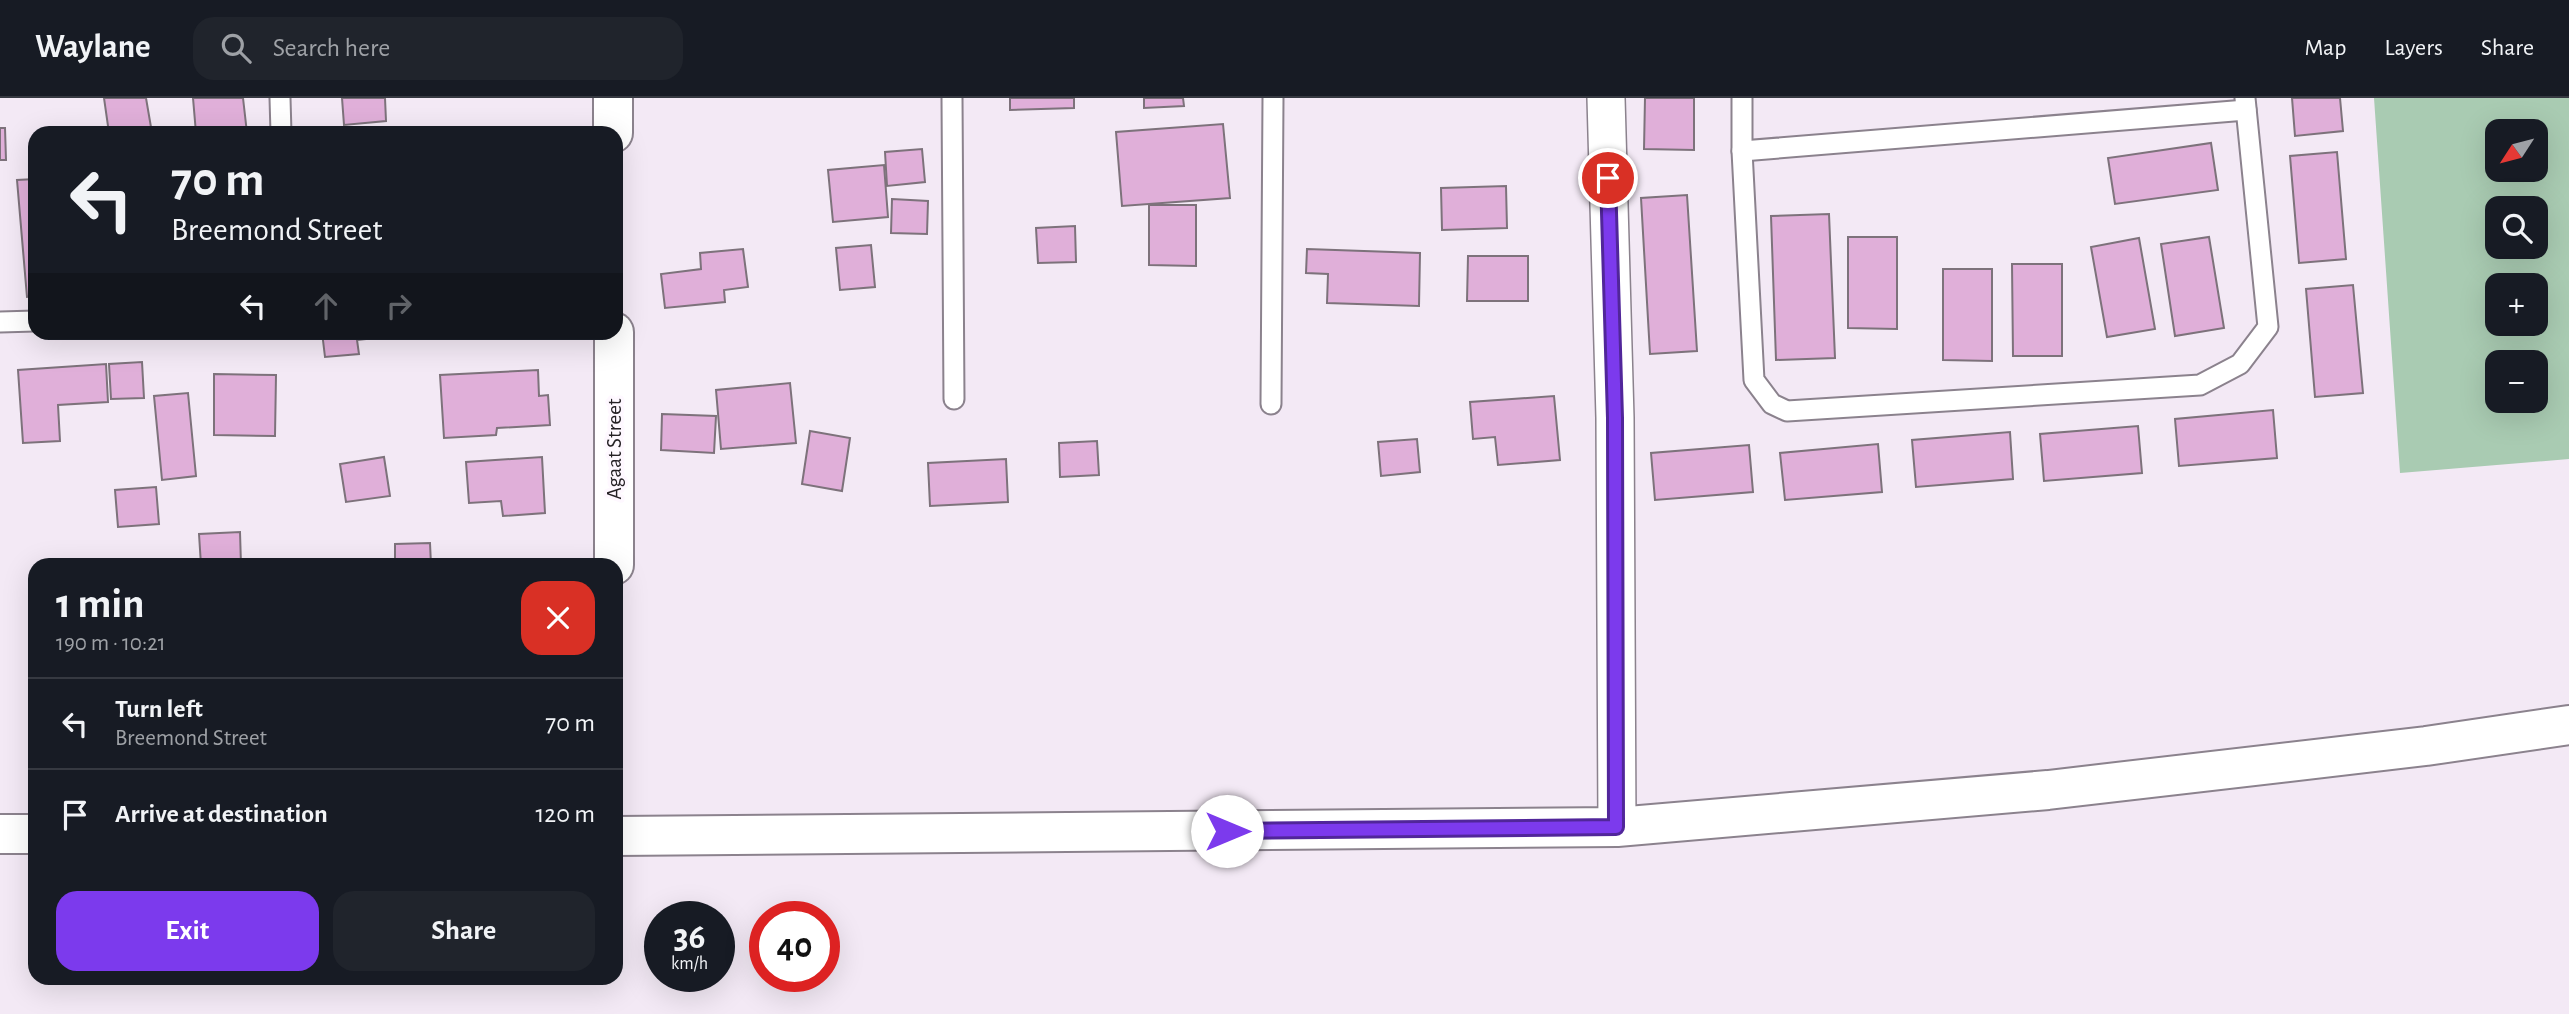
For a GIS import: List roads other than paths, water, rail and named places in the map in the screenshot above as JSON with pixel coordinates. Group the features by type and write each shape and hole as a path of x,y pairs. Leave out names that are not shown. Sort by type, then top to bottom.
{"street":[{"path":"613,98 613,126"},
{"path":"1606,98 1615,418 1616,827"},
{"name":"Agaat Street","path":"614,340 614,558"},
{"path":"623,836 1616,827 2048,790 2426,746 2569,725"},
{"path":"0,834 28,834"}],"lane":[{"path":"280,98 281,126"},
{"path":"952,98 954,398"},
{"path":"1271,404 1273,98"},
{"path":"1742,98 1742,151 1754,380 1772,404 1787,411 2200,385 2240,364 2268,327 2246,104 1742,151"},
{"path":"0,322 28,321"}]}
